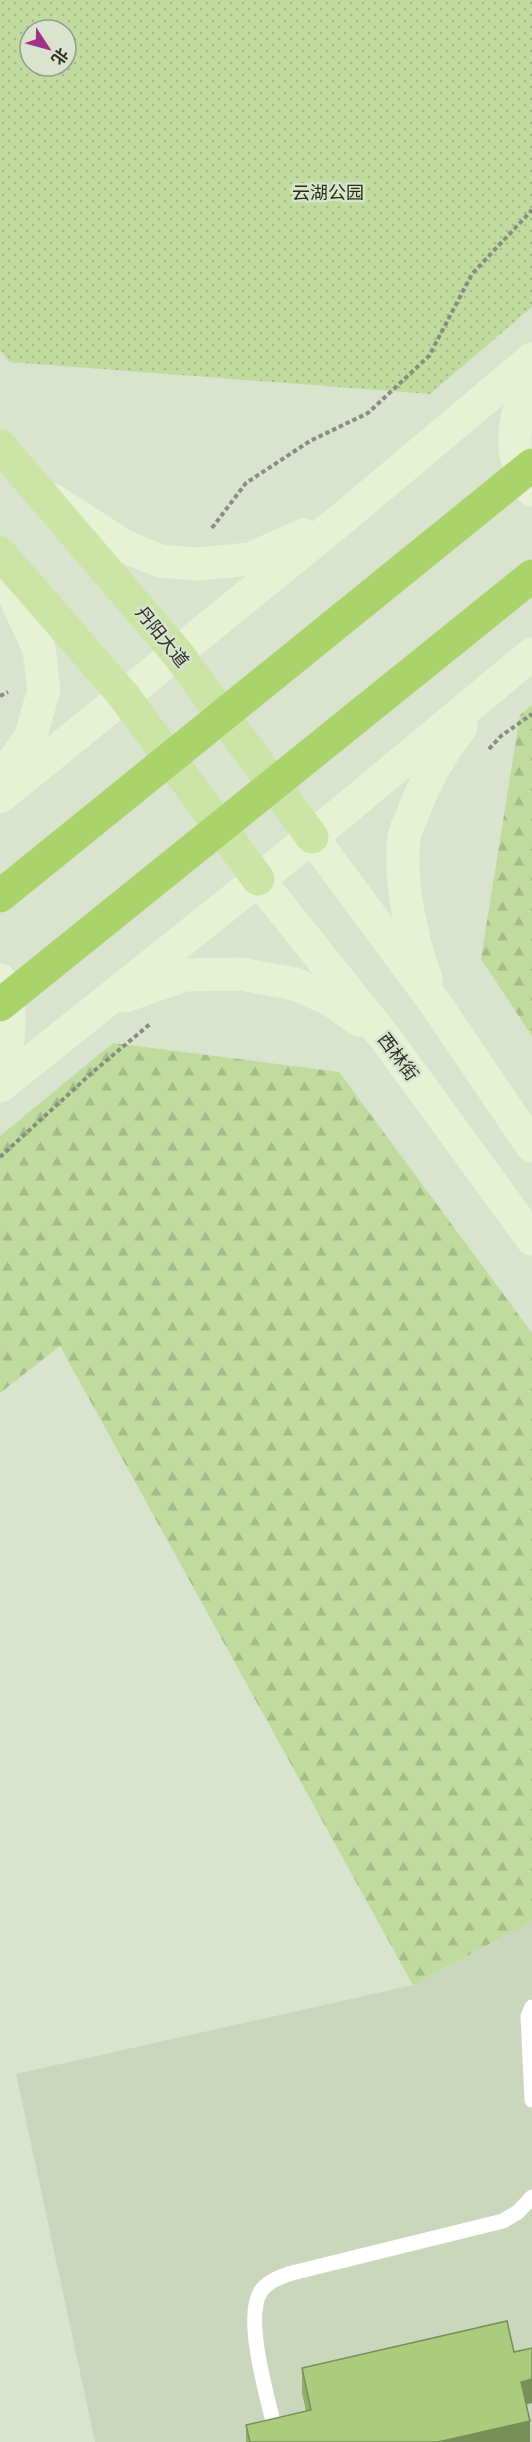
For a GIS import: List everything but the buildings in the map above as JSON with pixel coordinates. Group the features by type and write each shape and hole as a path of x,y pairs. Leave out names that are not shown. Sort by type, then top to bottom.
{"highway":[{"path":"0,896 532,465"},
{"path":"0,1005 532,576"}],"main road":[{"name":"丹阳大道","path":"0,446 177,653 312,837"},
{"path":"0,553 124,696 258,879"}],"street":[{"path":"0,798 343,518 532,359"},
{"path":"532,375 519,404 513,445 524,481 532,490"},
{"path":"35,487 86,523 124,546 160,561 197,564 250,559 343,518"},
{"path":"0,565 39,649 44,690 30,738 0,780"},
{"path":"0,1086 312,837 532,654"},
{"path":"435,1004 416,953 407,903 404,836 421,790 447,745 492,687"},
{"path":"312,837 435,1004 532,1146"},
{"name":"西林街","path":"258,879 386,1039 532,1239"},
{"path":"101,1005 185,975 241,974 295,984 331,1000 386,1039"},
{"path":"0,980 4,987 10,1027 0,1066"}],"lane":[{"path":"532,2007 528,2016 532,2100"},
{"path":"278,2442 254,2334 254,2308 261,2290 279,2277 292,2273 502,2221 518,2212 532,2197"}],"path":[{"path":"197,564 211,529 246,483 310,441 368,413 429,356 472,274 532,210"},
{"path":"0,696 14,689 44,690"}],"shaded area":[{"path":"532,1921 532,2442 95,2442 16,2074 413,1985"}],"green space":[{"name":"云湖公园","path":"0,0 532,0 532,307 430,394 10,362 0,350"},
{"path":"532,705 532,1036 481,959 520,715"},
{"path":"113,1043 339,1072 532,1333 532,1921 413,1985 60,1346 0,1393 0,1136"}]}
